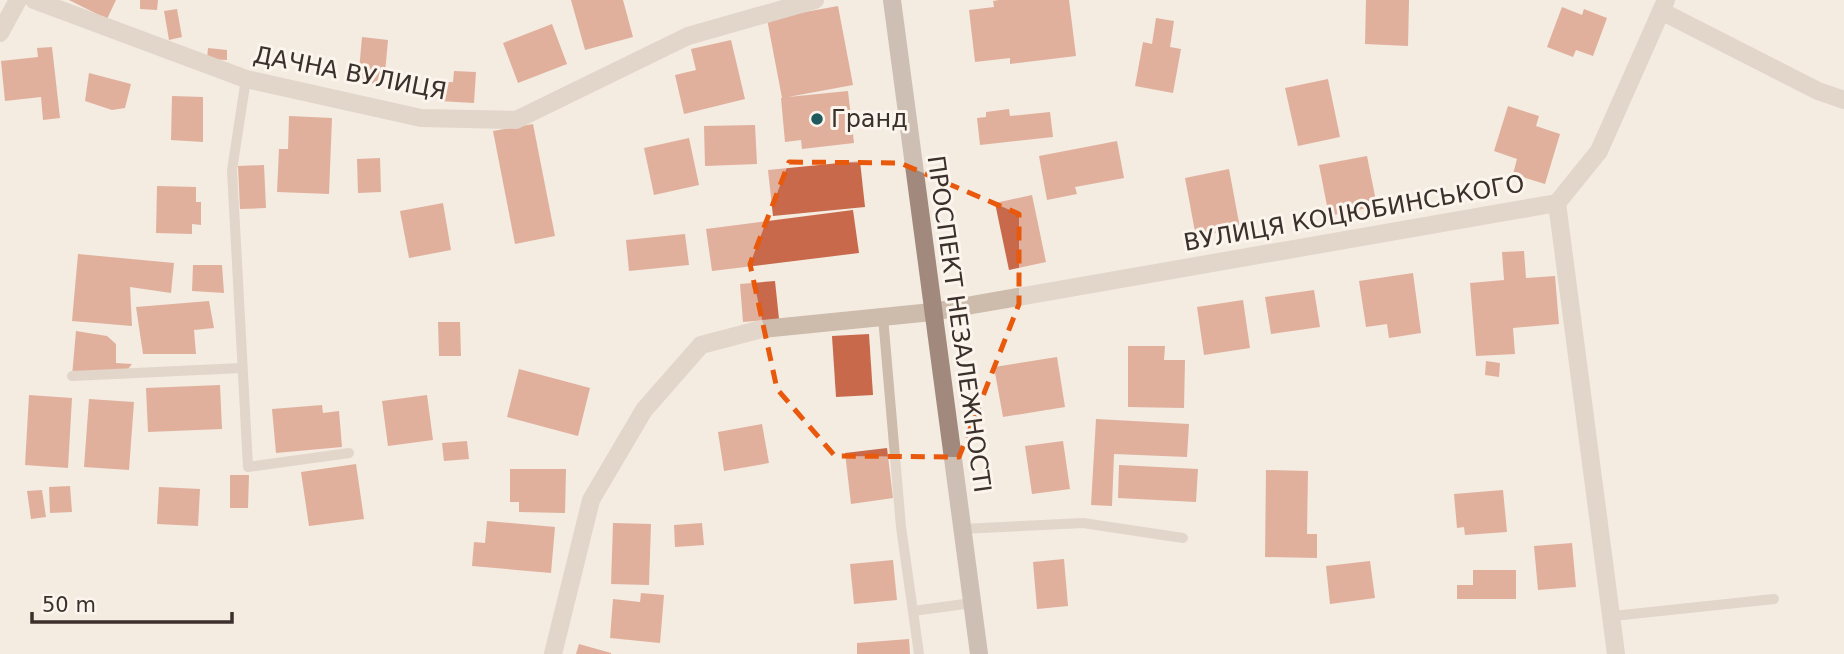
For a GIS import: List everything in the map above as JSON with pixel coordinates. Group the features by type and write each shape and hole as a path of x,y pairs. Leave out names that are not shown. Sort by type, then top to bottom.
{"main road":[{"name":"ПРОСПЕКТ НЕЗАЛЕЖНОСТІ","path":"891,0 979,654"}],"street":[{"path":"0,33 18,0"},
{"name":"ДАЧНА ВУЛИЦЯ","path":"34,0 246,79 421,118 516,120 688,36 815,0"},
{"path":"1663,6 1818,91 1844,100"},
{"name":"ВУЛИЦЯ КОЦЮБИНСЬКОГО","path":"553,654 591,500 644,410 701,345 762,329 932,312 1557,203 1599,152 1663,6"},
{"path":"1557,203 1616,654"}],"lane":[{"path":"246,79 232,170 248,467 349,453"},
{"path":"883,317 901,527 919,654"},
{"path":"72,376 242,369"},
{"path":"962,529 1083,523 1183,538"},
{"path":"1613,616 1774,599"},
{"path":"913,611 972,603"}],"highlighted area":[{"path":"789,162 900,163 1019,214 1019,304 959,457 835,456 777,389 750,264"}],"building":[{"path":"69,0 116,0 107,19"},
{"path":"140,0 158,0 157,10 140,9"},
{"path":"571,0 623,0 633,37 585,50"},
{"path":"1069,0 1076,56 1010,64 1010,58 975,62 969,10 994,7 993,1"},
{"path":"1366,0 1409,0 1408,46 1365,44"},
{"path":"838,6 853,85 788,97 848,91 854,143 802,149 801,140 785,142 782,98 767,19"},
{"path":"1562,7 1582,15 1584,9 1607,18 1593,56 1576,50 1573,57 1547,47"},
{"path":"177,9 182,37 169,40 164,11"},
{"path":"1156,18 1174,21 1170,47 1181,49 1173,93 1135,86 1143,42 1152,44"},
{"path":"552,24 567,64 518,83 503,43"},
{"path":"362,37 388,40 384,84 358,82"},
{"path":"731,40 745,99 684,114 675,75 696,70 691,49"},
{"path":"52,47 60,118 43,120 41,97 5,101 1,61 38,57 37,48"},
{"path":"208,48 227,50 227,60 207,59"},
{"path":"454,71 476,72 474,103 438,101 439,82 453,82"},
{"path":"89,73 131,84 125,108 112,110 85,101"},
{"path":"1328,79 1340,137 1298,146 1285,88"},
{"path":"172,96 203,97 203,142 171,140"},
{"path":"1508,106 1539,116 1536,126 1560,134 1545,184 1513,174 1517,159 1494,151"},
{"path":"1009,109 1010,116 1050,112 1053,137 980,145 977,118 986,117 986,112"},
{"path":"289,116 332,118 329,194 277,192 279,149 288,149"},
{"path":"533,124 555,236 515,244 493,131"},
{"path":"755,125 757,164 705,166 704,126"},
{"path":"689,138 699,185 654,195 644,148"},
{"path":"1117,141 1124,178 1075,187 1077,194 1047,200 1039,156"},
{"path":"1367,156 1377,206 1329,216 1319,165"},
{"path":"380,158 381,192 358,193 357,159"},
{"path":"860,161 865,207 773,216 768,170"},
{"path":"264,165 266,208 240,209 238,166"},
{"path":"1229,169 1240,228 1196,237 1185,178"},
{"path":"157,186 196,187 196,202 201,202 201,225 192,224 192,234 156,233"},
{"path":"1032,195 1046,262 1009,270 995,203"},
{"path":"443,203 451,250 409,258 400,211"},
{"path":"853,210 859,253 712,271 706,229"},
{"path":"685,234 689,265 629,271 626,240"},
{"path":"1524,251 1526,278 1555,276 1559,324 1513,328 1515,354 1476,356 1470,283 1504,280 1502,252"},
{"path":"78,254 174,263 171,293 130,287 132,326 72,321"},
{"path":"193,265 222,265 224,293 192,291"},
{"path":"1413,273 1421,333 1389,338 1387,324 1366,327 1359,281"},
{"path":"775,281 779,319 743,322 740,284"},
{"path":"1314,290 1320,327 1271,334 1265,297"},
{"path":"1243,300 1250,348 1204,355 1197,307"},
{"path":"209,301 214,328 194,330 196,354 143,354 136,307"},
{"path":"438,322 460,322 461,356 439,356"},
{"path":"76,331 107,336 116,344 116,363 132,364 128,369 72,376"},
{"path":"869,334 873,395 836,397 832,336"},
{"path":"1128,346 1165,346 1164,360 1185,360 1184,408 1128,407"},
{"path":"1057,357 1065,407 1003,417 994,367"},
{"path":"1486,361 1500,363 1499,377 1485,375"},
{"path":"519,369 590,388 578,436 507,417"},
{"path":"220,385 222,429 148,432 146,388"},
{"path":"29,395 72,398 68,468 25,465"},
{"path":"427,395 433,440 388,446 382,401"},
{"path":"89,399 134,402 129,470 84,467"},
{"path":"322,405 323,413 339,411 342,447 276,453 272,409"},
{"path":"1096,419 1189,424 1187,457 1114,454 1112,506 1091,505"},
{"path":"762,424 769,463 724,471 718,432"},
{"path":"467,441 469,459 444,461 442,443"},
{"path":"1063,441 1070,489 1032,494 1025,446"},
{"path":"887,448 893,498 851,504 845,453"},
{"path":"356,464 364,519 309,526 301,472"},
{"path":"1119,465 1198,469 1196,502 1118,498"},
{"path":"510,469 566,469 565,513 519,512 519,502 510,502"},
{"path":"1266,470 1308,471 1307,534 1317,534 1317,558 1265,557"},
{"path":"230,475 249,475 248,508 230,508"},
{"path":"70,486 72,512 50,513 49,487"},
{"path":"159,487 200,489 198,526 157,524"},
{"path":"42,490 46,517 31,519 27,491"},
{"path":"1503,490 1507,532 1465,535 1464,527 1457,528 1454,494"},
{"path":"487,521 555,527 551,573 472,566 474,542 485,543"},
{"path":"613,523 651,524 649,585 611,584"},
{"path":"702,523 704,545 675,547 674,525"},
{"path":"1572,543 1576,587 1538,590 1534,546"},
{"path":"1064,559 1068,606 1037,609 1033,562"},
{"path":"893,560 897,600 854,604 850,564"},
{"path":"1370,561 1375,598 1330,604 1326,566"},
{"path":"1473,570 1516,570 1516,599 1457,599 1457,585 1473,585"},
{"path":"641,593 664,595 660,643 610,638 613,599 640,602"},
{"path":"909,639 910,654 857,654 857,643"},
{"path":"579,644 611,653 611,654 576,654"}],"place":[{"name":"Гранд","path":"817,119"}]}
